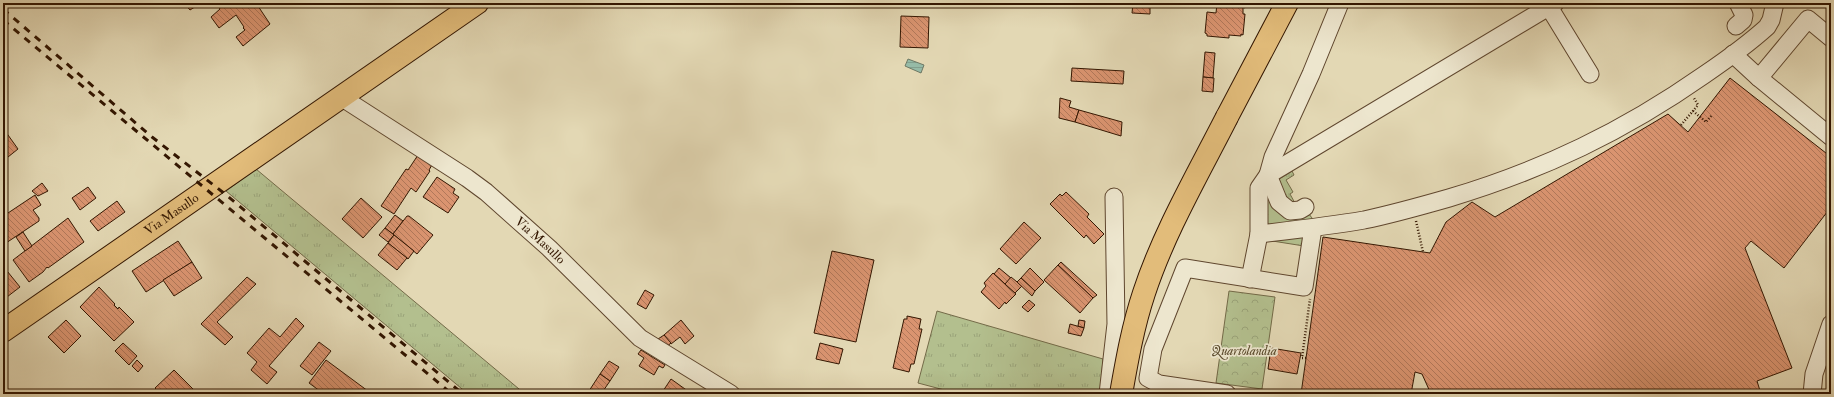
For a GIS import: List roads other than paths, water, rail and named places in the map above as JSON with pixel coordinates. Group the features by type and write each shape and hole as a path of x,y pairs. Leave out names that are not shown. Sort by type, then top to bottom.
{"main road":[{"name":"Via Masullo","path":"3,331 477,3"},
{"path":"1112,392 1128,351 1144,293 1165,241 1227,117 1287,3"}],"street":[{"path":"1250,279 1259,234 1259,188 1268,175 1273,157 1311,74 1340,3"},
{"path":"1736,26 1743,20 1744,15 1738,3"},
{"path":"1259,234 1364,220 1423,206 1480,189 1535,169 1614,131 1664,103 1733,54 1767,27 1775,3"},
{"path":"1268,175 1552,5 1590,74"},
{"path":"1759,78 1808,19 1831,38"},
{"path":"1733,54 1759,78 1831,137"},
{"name":"Via Masullo","path":"341,97 467,178 486,192 548,248 640,338 731,394"},
{"path":"1268,175 1279,202 1290,211 1300,210 1305,207"},
{"path":"1114,197 1116,324 1112,392 1148,378 1159,384 1227,394"},
{"path":"1148,378 1153,349 1185,268 1304,287 1313,228"},
{"path":"1812,394 1814,374 1831,324"}],"railway":[{"path":"3,9 152,137 225,194 463,394"},
{"path":"3,20 452,394"}],"park label":[{"name":"Quartolandia","path":"1244,351"}]}
